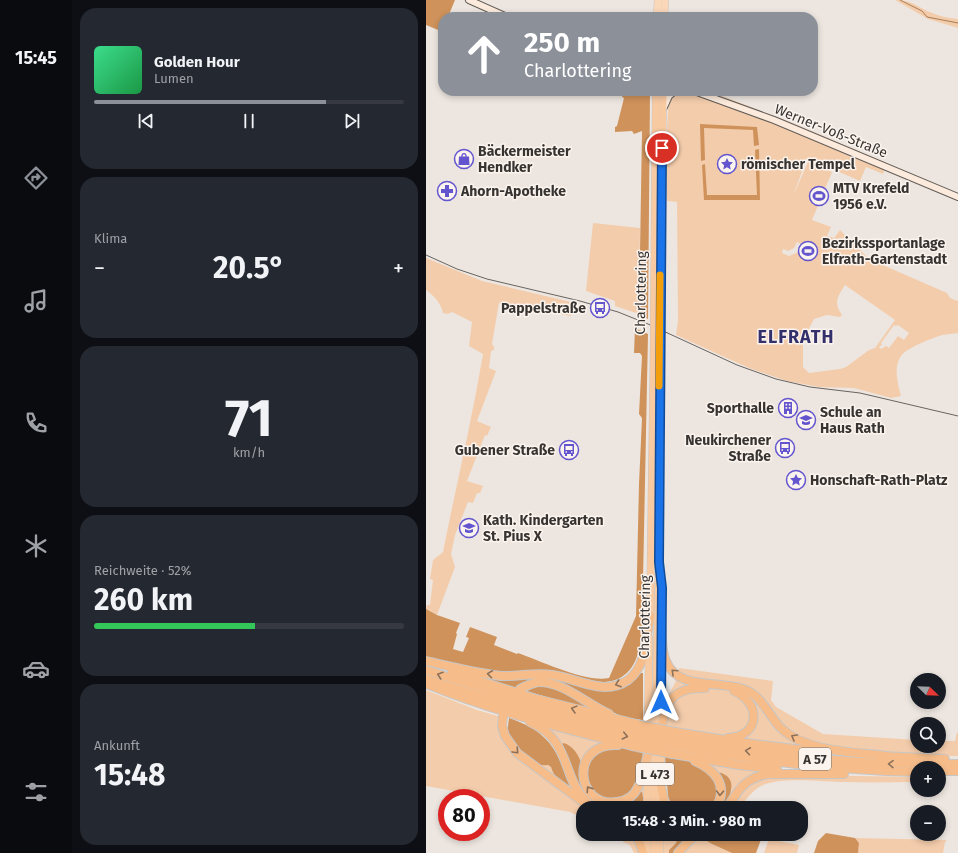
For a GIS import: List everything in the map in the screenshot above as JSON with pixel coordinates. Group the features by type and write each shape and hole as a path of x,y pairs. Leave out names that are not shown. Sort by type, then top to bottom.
{"highway":[{"name":"Charlottering","path":"654,801 659,562 656,96"},
{"name":"Charlottering","path":"657,320 663,96"},
{"name":"Charlottering","path":"648,801 650,616 657,339"},
{"path":"659,562 662,588 660,801"},
{"path":"426,662 502,676 531,674 554,675 590,686 612,686 621,684 629,679 636,672 642,662 650,616"},
{"path":"661,624 665,660 670,669 676,675 693,682 731,685 752,693 765,706 782,728 791,736 804,742 840,750 886,756"},
{"path":"426,662 639,736"},
{"name":"A 57","path":"426,670 536,706 639,736"},
{"name":"A 57","path":"426,679 534,713 674,743 835,761 958,764"},
{"path":"520,689 537,682 560,686 608,714 639,736"},
{"path":"426,684 458,697 518,716 674,743 739,765 808,773"},
{"path":"661,734 665,710 669,702 677,694 686,690 697,688 732,690 742,694 748,699 753,707 754,715 752,724 748,731 742,735 735,738 701,736 674,743"},
{"path":"503,716 502,726 505,736 517,753 582,801"},
{"path":"518,716 532,723 554,738 564,757 576,788 585,801"},
{"path":"639,736 600,747 588,757 583,770 584,780 589,791 603,802 612,803 623,801 632,796 638,788 643,776 648,755"},
{"path":"701,736 836,754 958,759"},
{"path":"674,743 694,760 710,769 720,785 721,794 718,801"},
{"name":"A 57","path":"674,743 709,753 790,764 910,772"},
{"path":"731,801 744,784 757,776 767,774 872,774 888,771"},
{"path":"946,772 958,771"},
{"path":"660,781 664,801"},
{"path":"639,841 643,853"},
{"path":"647,841 647,853"},
{"path":"654,841 654,853"},
{"path":"660,841 660,853"},
{"path":"678,853 689,841"}],"main road":[{"path":"469,0 494,12"},
{"path":"657,12 658,0"},
{"path":"664,12 665,0"},
{"path":"663,109 669,96"},
{"name":"Werner-Voß-Straße","path":"707,96 780,123 958,196"}],"shaded area":[{"path":"426,0 455,0 450,12 438,12 438,30 426,25"},
{"path":"895,0 910,2 937,15 958,19 958,28 928,19"},
{"path":"650,96 648,319 639,314 642,131 634,134 632,131 615,132 615,127 617,126 624,98 622,97"},
{"path":"670,96 722,96 790,122 887,163 883,174 866,167 860,181 807,158 793,196 808,162 832,172 812,220 831,227 827,236 834,238 840,230 869,259 947,293 950,298 958,301 958,333 942,335 926,341 904,353 897,365 901,396 891,398 854,388 819,387 787,381 749,368 676,335 678,321 677,202 667,201 666,146","holes":["797,242 801,244 798,252 789,256 782,253 783,249 788,251 794,248","845,285 895,320 875,348 869,350 846,367 809,373 803,367 803,340 814,319 827,315 840,317 842,315 839,311 837,303","894,325 898,325 909,333 904,340 898,336 889,348 886,346 881,349 879,347 882,345 881,343"]},
{"path":"700,124 757,127 759,145 754,146 753,130 704,128 705,160 701,161"},
{"path":"759,149 760,200 704,200 702,165 705,164 707,195 757,195 755,150"},
{"path":"593,223 640,228 639,314 615,306 615,301 586,291"},
{"path":"426,258 482,281 571,302 571,316 499,303 492,344 494,350 491,351 489,368 496,371 477,421 491,427 487,436 485,435 467,481 483,486 480,493 477,493 473,503 468,502 455,535 451,554 455,567 437,615 426,609 427,605 430,605 433,580 430,579 433,560 443,552 483,354 469,346 472,322 452,312 448,314 443,313 437,300 426,290"},
{"path":"635,328 648,334 642,630 639,651 633,665 618,679 603,682 587,680 556,671 544,670 513,672 487,670 426,658 426,609 437,615 460,623 456,633 453,649 463,652 469,638 466,637 470,627 497,637 494,645 517,654 518,653 576,674 599,679 609,678 636,616 642,418 639,414 642,356 640,353 634,353"},
{"path":"679,668 773,681 771,700 776,707 823,734 910,740 910,753 946,753 946,741 955,741 957,732 958,756 928,756 783,746 674,728 665,725 667,714 676,699 669,694 675,683"},
{"path":"641,673 643,673 643,720 619,715 606,709 569,686 556,682 543,680 530,681 515,688 475,675 541,675 580,685 632,682"},
{"path":"532,685 553,685 603,713 522,690"},
{"path":"426,690 477,710 498,716 500,735 511,751 523,763 576,802 576,815 570,812 490,798 490,789 443,789 426,786"},
{"path":"509,718 526,725 546,739 556,753 570,785 565,785 548,765 535,763 524,756 507,734"},
{"path":"541,726 608,743 590,753 583,763 581,774 584,785 590,794 602,801 582,801 527,759 537,764 551,767 557,778 566,785 574,782 562,751"},
{"path":"564,743 575,751 582,764 587,793 586,795 583,795 561,747"},
{"path":"611,746 643,750 641,775 629,795 609,801 591,791 585,771 591,756"},
{"path":"665,756 686,760 696,765 712,778 716,787 717,797 715,801 670,801 668,797"},
{"path":"702,762 766,771 749,778 728,801 731,792 730,780 724,774 719,772 723,786 722,801 719,801 721,790 719,781 717,776"},
{"path":"718,772 725,774 731,782 732,787 728,801 720,801 723,783"},
{"path":"646,775 645,801 625,801 634,795"},
{"path":"801,775 910,777 910,782 779,781 761,786 745,801 736,801 745,788 760,778"},
{"path":"639,791 642,792 644,801 625,801"},
{"path":"826,833 855,838 859,843 858,853 814,853 818,841"},
{"path":"855,838 946,841 943,853 858,853 859,843"},
{"path":"635,841 639,853 634,853 630,845 623,842"},
{"path":"663,841 677,841 669,850 669,853 663,853"},
{"path":"677,841 685,841 674,853 669,853 669,850"},
{"path":"696,841 709,841 712,844 732,853 682,853"},
{"path":"707,841 760,841 756,853 732,853"},
{"path":"768,841 779,841 799,845 797,853 764,853"}],"waterway":[{"path":"900,0 922,11 927,17 958,23"}],"tram line":[{"path":"426,255 457,269 487,279 580,301 618,312 648,324 737,365 776,379 810,387 860,393 958,416"}],"slow traffic":[{"path":"659,386 660,275"}],"place":[{"name":"Bäckermeister Hendker","path":"464,159"},
{"name":"römischer Tempel","path":"727,164"},
{"name":"Ahorn-Apotheke","path":"447,191"},
{"name":"MTV Krefeld 1956 e.V.","path":"819,196"},
{"name":"Bezirkssportanlage Elfrath-Gartenstadt","path":"808,251"},
{"name":"Pappelstraße","path":"600,308"},
{"name":"Sporthalle","path":"788,408"},
{"name":"Schule an Haus Rath","path":"806,420"},
{"name":"Neukirchener Straße","path":"785,448"},
{"name":"Gubener Straße","path":"569,450"},
{"name":"Honschaft-Rath-Platz","path":"796,480"},
{"name":"Kath. Kindergarten St. Pius X","path":"469,528"}],"district":[{"name":"ELFRATH","path":"796,337"}],"route":[{"path":"661,702 662,588 659,562 662,148"}]}
